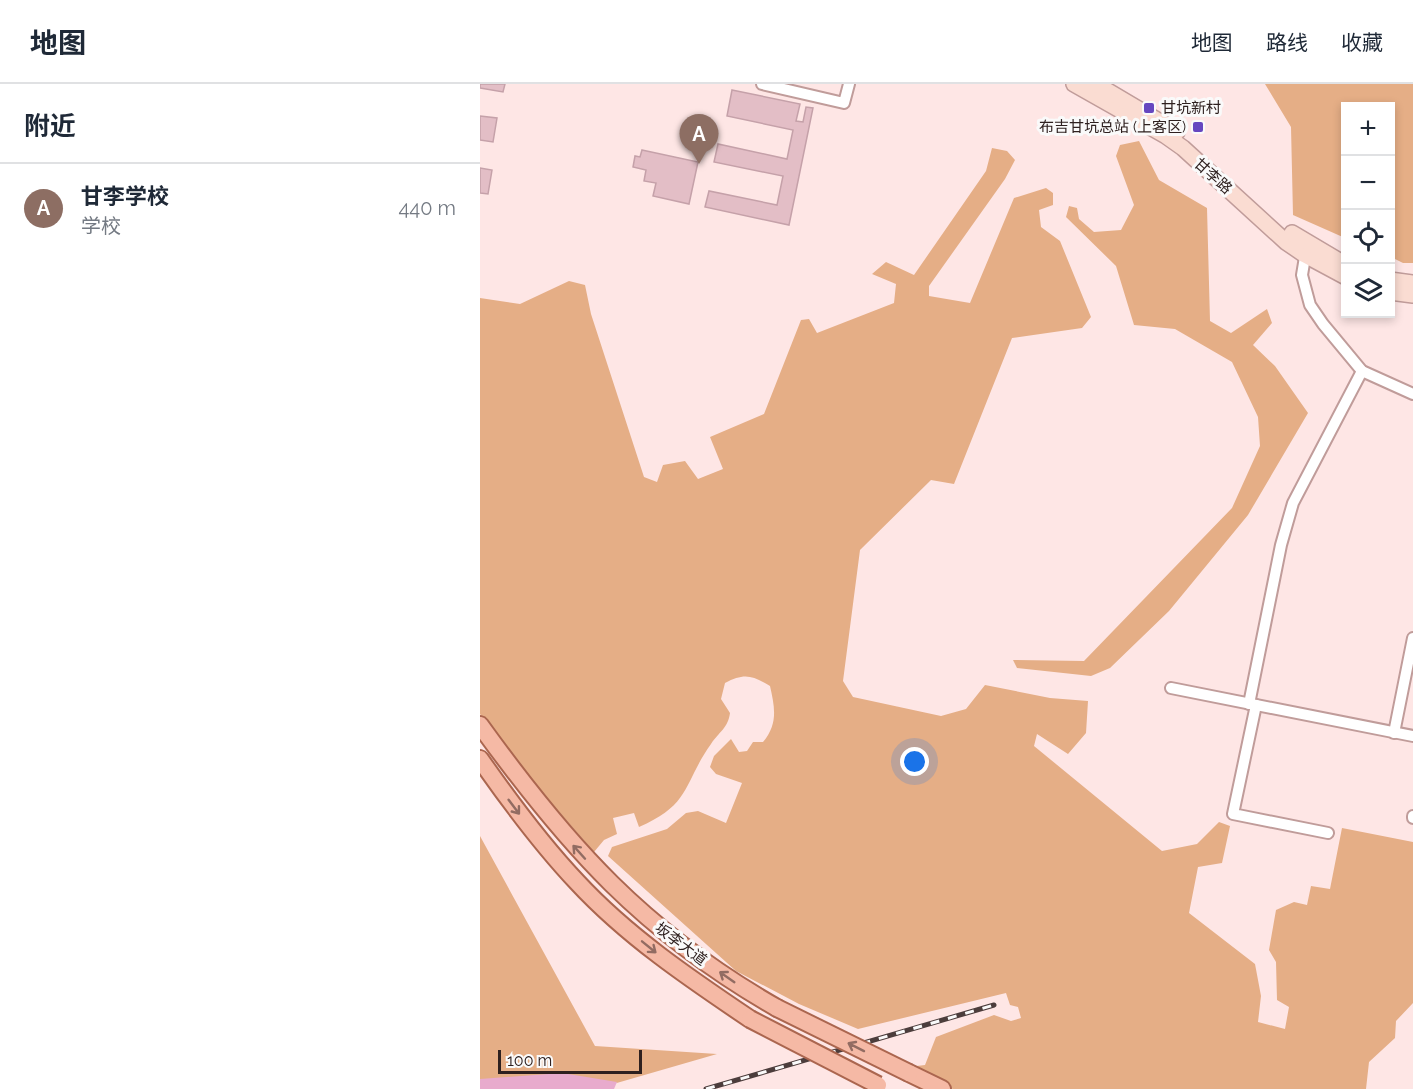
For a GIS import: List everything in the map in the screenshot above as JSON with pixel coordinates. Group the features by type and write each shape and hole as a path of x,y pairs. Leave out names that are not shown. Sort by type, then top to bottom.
{"main road":[{"name":"甘李路","path":"1074,84 1183,148 1307,250 1341,274"},
{"name":"甘李路","path":"1096,84 1150,114 1190,141 1307,250 1343,264"},
{"path":"1395,281 1413,283"},
{"path":"1395,293 1413,295"},
{"name":"坂李大道","path":"480,725 561,831 627,901 698,958 777,1008 942,1089"},
{"name":"坂李大道","path":"480,759 513,806 555,858 616,921 660,957 750,1019 881,1087"}],"street":[{"path":"762,84 844,103 849,84"},
{"path":"1307,250 1302,275 1310,305 1362,371 1413,394"},
{"path":"1328,833 1233,814 1281,545 1293,503 1362,371"},
{"path":"1394,733 1413,638"},
{"path":"1171,688 1413,736"}],"shaded area":[{"path":"1265,84 1413,84 1413,263 1403,263 1395,259 1395,102 1341,102 1341,236 1293,215 1291,127"},
{"path":"1139,141 1159,180 1207,208 1210,321 1231,333 1267,309 1272,323 1253,345 1275,366 1308,413 1248,515 1169,611 1110,668 1091,676 1017,668 1013,660 1084,661 1232,508 1260,446 1258,417 1232,362 1175,329 1134,325 1116,266 1066,217 1069,206 1077,208 1079,219 1094,232 1121,230 1134,205 1116,156 1120,145"},
{"path":"992,148 1007,151 1015,160 1005,179 929,286 929,296 970,303 1014,198 1046,188 1053,193 1053,205 1039,210 1041,227 1060,241 1091,317 1082,328 1012,338 954,484 931,480 860,550 843,681 853,697 941,716 966,709 985,685 1050,698 1088,701 1086,733 1068,754 1037,734 1034,746 1162,851 1197,844 1219,822 1230,826 1222,863 1198,867 1189,913 1255,964 1261,996 1258,1022 1285,1029 1289,1007 1277,1000 1276,962 1269,950 1276,910 1294,902 1307,905 1311,886 1330,889 1342,828 1413,842 1413,1003 1396,1021 1395,1038 1369,1062 1366,1089 953,1089 906,1076 908,1067 925,1065 936,1037 994,1015 1011,1021 1021,1018 1018,1007 1010,1005 1006,993 858,1029 799,1004 736,971 608,856 612,847 667,829 686,813 698,811 726,823 742,783 716,774 710,767 714,756 731,739 739,752 747,751 753,742 763,742 771,729 774,716 770,686 758,679 748,677 725,683 721,699 730,713 727,722 702,758 678,801 669,810 639,827 634,813 613,818 617,834 604,840 594,852 515,762 480,714 480,298 520,304 569,281 585,285 591,314 644,477 657,482 663,465 685,461 698,479 723,469 710,437 764,414 801,320 809,319 817,333 894,303 896,284 872,274 886,262 914,275 986,171"},
{"path":"480,836 595,1046 717,1054 596,1089 480,1089"},
{"path":"562,1073 617,1082 614,1089 480,1089 480,1079"}],"building":[{"path":"480,84 505,84 503,92 480,88"},
{"path":"732,90 800,104 796,121 803,122 806,107 813,108 789,225 705,207 709,191 777,205 783,176 714,162 718,144 787,159 793,130 727,116"},
{"path":"480,116 497,118 493,142 480,140"},
{"path":"642,150 698,162 689,204 653,196 656,183 644,181 646,170 633,167 635,156 640,157"},
{"path":"480,168 492,170 488,194 480,193"}],"railway":[{"path":"706,1089 994,1005"}],"place":[{"name":"甘坑新村","path":"1149,108"},
{"name":"布吉甘坑总站 (上客区)","path":"1198,127"},
{"name":"甘李学校","path":"699,164"}]}
